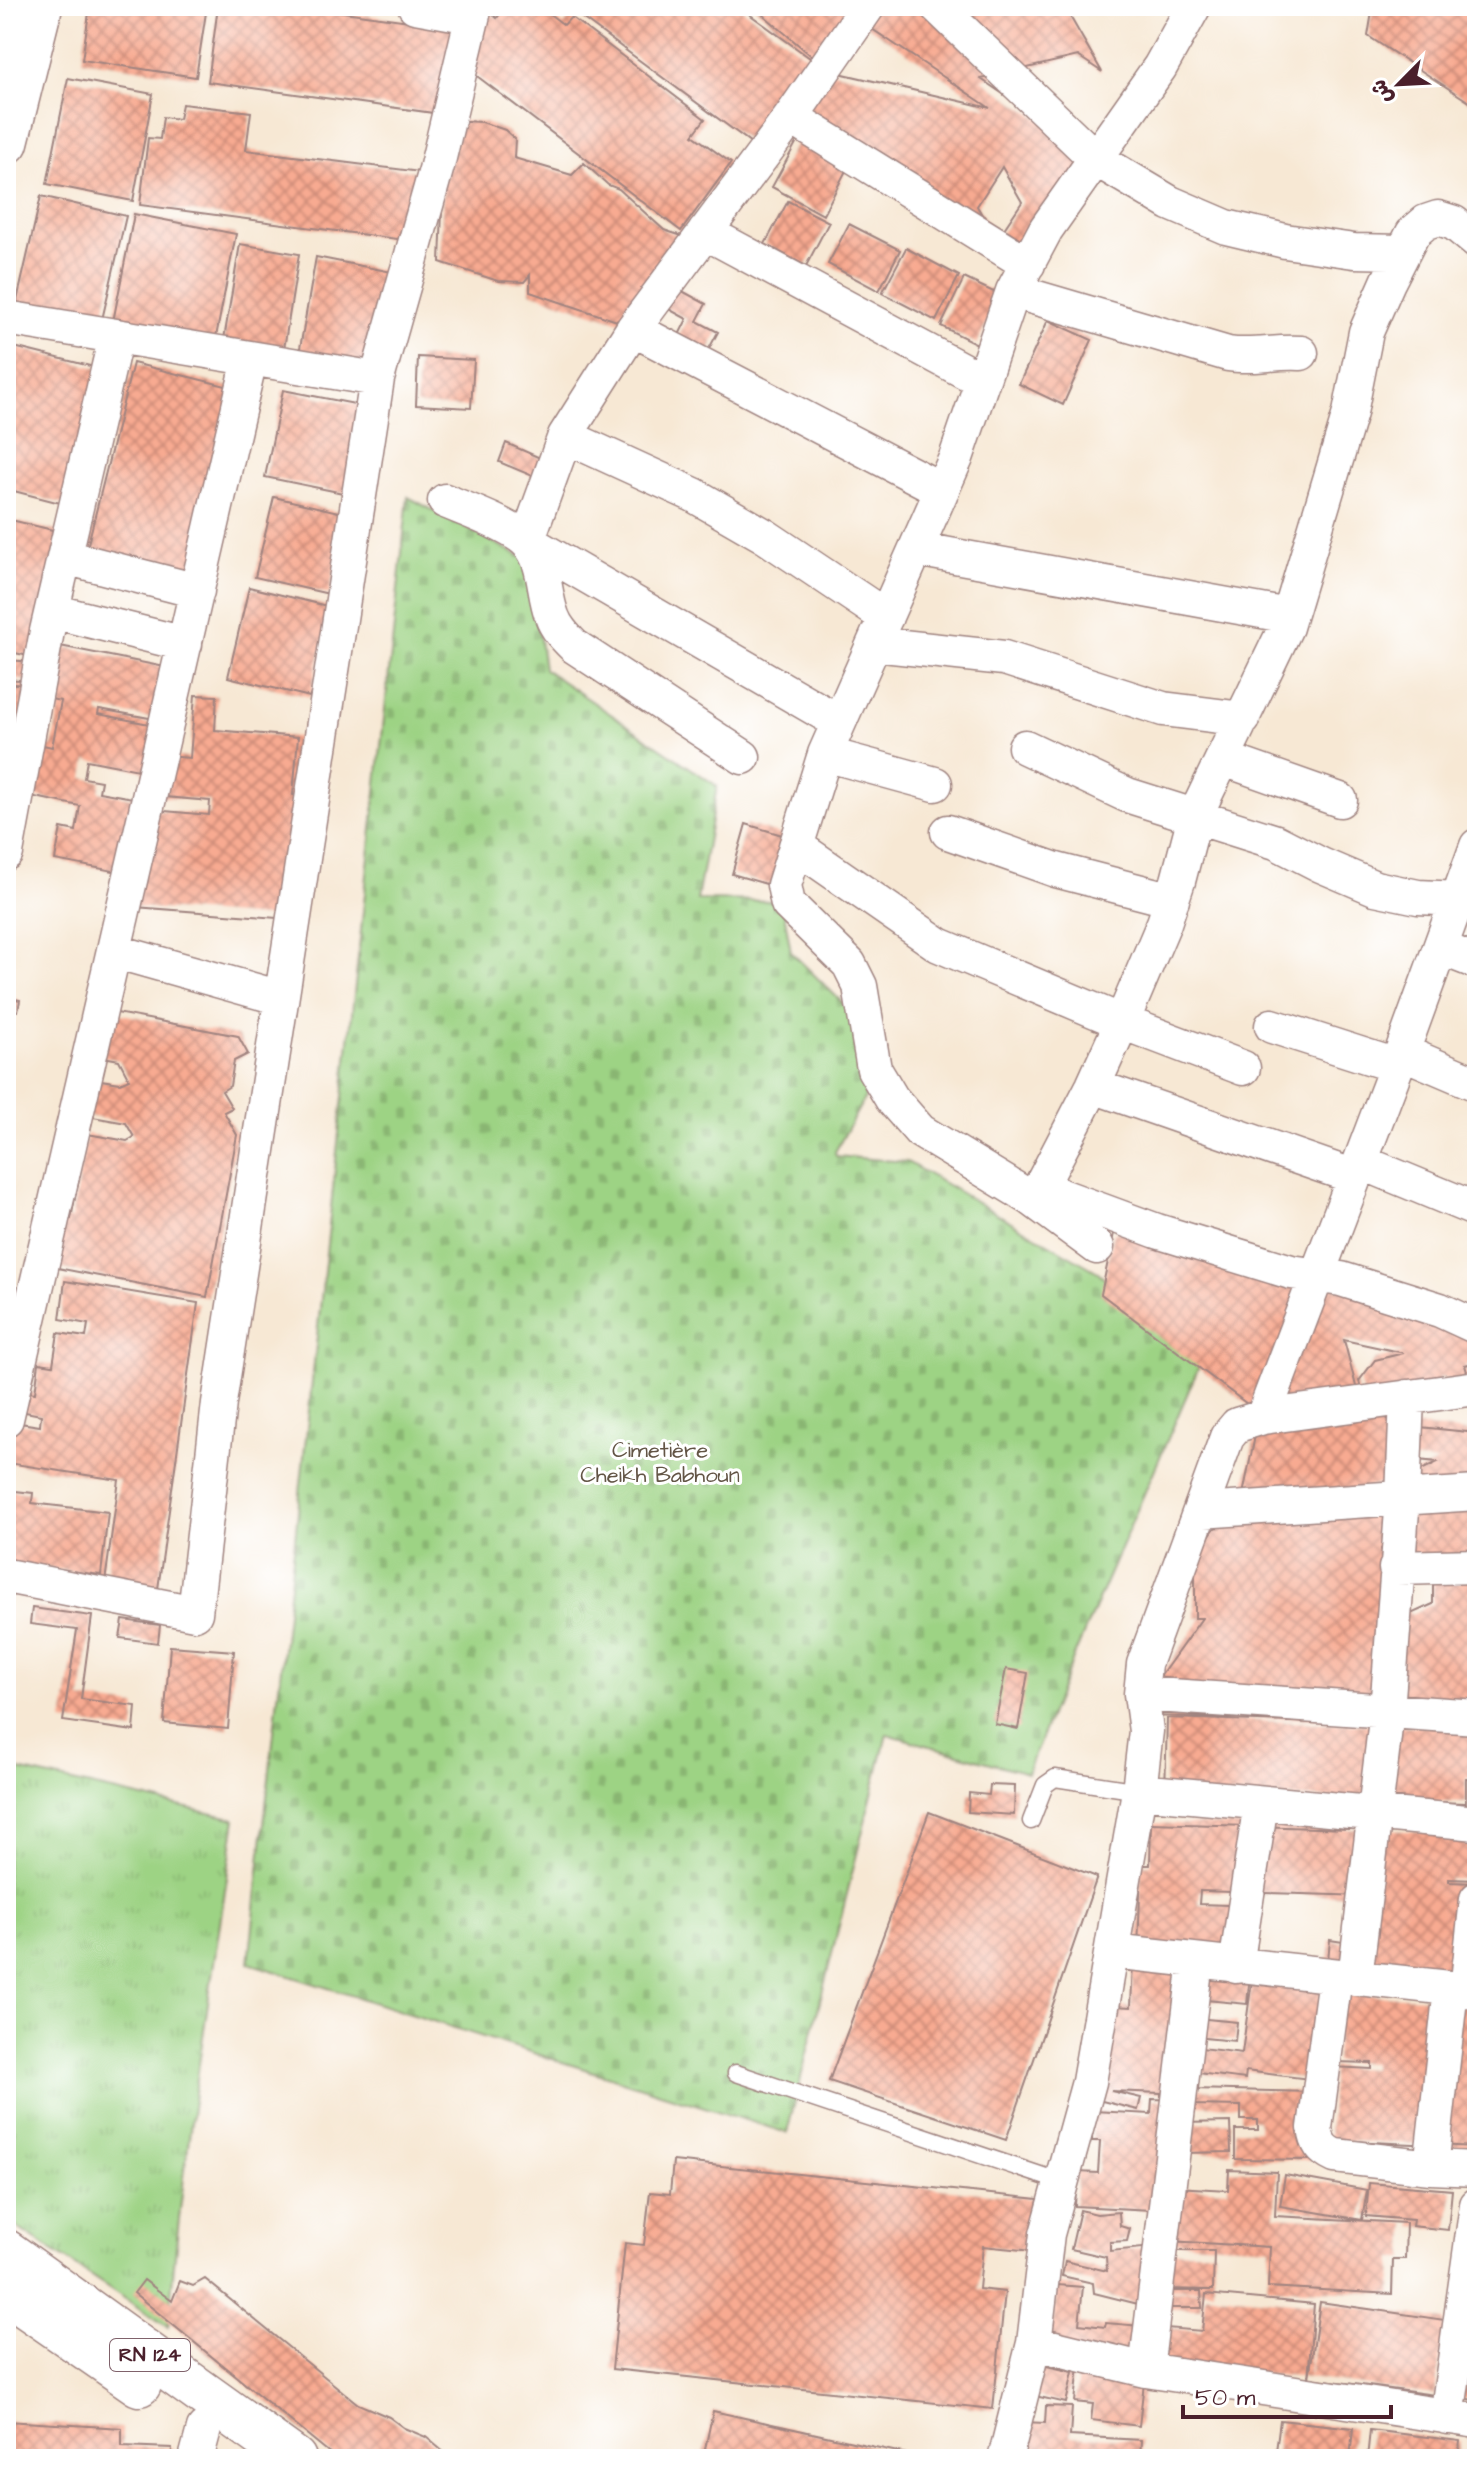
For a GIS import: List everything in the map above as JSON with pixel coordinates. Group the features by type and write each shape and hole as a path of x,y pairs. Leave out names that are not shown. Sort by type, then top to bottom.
{"main road":[{"path":"6,37 14,6"},
{"path":"6,141 40,6"},
{"name":"RN 124","path":"6,2252 294,2459"},
{"name":"RN 124","path":"6,2292 200,2444 248,2459"}],"street":[{"path":"6,1576 195,1613 219,1403 377,379 437,166 473,11 415,6"},
{"path":"527,541 565,436 633,329 791,117 868,6"},
{"path":"937,6 1096,159 1170,203 1226,227 1299,243 1354,251 1403,252"},
{"path":"1194,6 1160,67 1046,229 1020,278 981,380 956,458 825,754 784,885 788,904 849,964 860,986 874,1069 892,1099 920,1131 1036,1194 1291,1272 1341,1279 1440,1310 1477,1327"},
{"path":"791,117 1020,278 1228,354 1244,357 1283,351 1301,353"},
{"path":"1036,1194 1093,1086 1122,1022 1172,900 1195,816 1286,627 1350,413 1366,332 1403,252 1413,233 1426,222 1438,218 1454,223 1477,242"},
{"path":"705,232 981,380"},
{"path":"6,318 377,379"},
{"path":"633,329 942,490"},
{"path":"6,853 52,611 116,336"},
{"path":"6,1419 250,359"},
{"path":"565,436 706,502 765,536 880,630 1004,658 1163,709 1243,719"},
{"path":"445,501 511,530 839,722"},
{"path":"527,541 536,552 552,616 559,630 574,646 743,757"},
{"path":"916,549 1289,616"},
{"path":"65,557 197,591"},
{"path":"52,611 185,644"},
{"path":"1025,747 1127,795 1276,842 1375,888 1418,897 1459,899"},
{"path":"825,754 935,784"},
{"path":"1224,759 1340,800"},
{"path":"948,832 1056,870 1172,900"},
{"path":"796,846 939,945 1122,1022 1243,1068"},
{"path":"1263,1417 1400,1059 1477,846"},
{"path":"1441,948 1477,962"},
{"path":"114,951 281,998"},
{"path":"1272,1026 1400,1059 1477,1084"},
{"path":"1093,1086 1477,1210"},
{"path":"1036,1194 1097,1247"},
{"path":"1005,2459 1034,2343 1047,2234 1089,2082 1112,1951 1146,1731 1141,1694 1144,1664 1227,1437 1237,1425 1263,1417 1477,1388"},
{"path":"1407,1397 1387,1711 1375,1813 1315,2128 1317,2141 1324,2151 1335,2156 1477,2169"},
{"path":"1200,1511 1477,1493"},
{"path":"1396,1568 1477,1566"},
{"path":"1141,1694 1477,1717"},
{"path":"1139,1791 1477,1823"},
{"path":"1236,1966 1261,1803"},
{"path":"1431,2167 1465,1990 1477,1899"},
{"path":"1112,1951 1465,1990"},
{"path":"1146,2370 1196,1961"},
{"path":"1034,2343 1146,2370 1462,2419 1477,2205"}],"lane":[{"path":"1031,1821 1045,1785 1055,1778 1139,1791"},
{"path":"736,2073 1061,2182"}],"green space":[{"name":"Cimetière Cheikh Babhoun","path":"408,497 529,561 544,669 717,786 697,900 782,901 791,952 859,1019 865,1097 835,1152 836,1156 907,1162 1098,1272 1201,1362 1027,1773 887,1734 787,2133 249,1963"},
{"path":"6,1767 236,1819 189,2136 168,2327 6,2220"}],"building":[{"path":"90,6 207,6 196,77 82,60"},
{"path":"218,6 300,6 453,27 441,114 208,82"},
{"path":"506,6 539,6 564,25 571,17 705,119 693,135 731,163 681,231 465,67 488,11 497,18"},
{"path":"566,6 738,6 814,61 754,145"},
{"path":"753,6 856,6 822,65"},
{"path":"874,6 1064,6 1102,72 1078,56 981,79 1091,154 1023,255 998,238 1022,202 1002,167 977,206 999,245 799,110 826,70 990,108 863,23"},
{"path":"1373,6 1477,6 1477,107 1368,36"},
{"path":"68,78 153,94 133,201 47,184"},
{"path":"182,104 251,112 246,150 421,172 412,241 140,205 148,138 160,139 163,117 179,119"},
{"path":"462,121 482,122 505,130 515,139 514,158 572,175 584,163 608,185 619,189 664,230 685,237 635,327 530,292 530,275 524,282 498,281 440,262 443,185"},
{"path":"802,132 852,159 823,215 772,187"},
{"path":"41,196 126,216 101,324 16,305"},
{"path":"788,201 829,222 806,266 765,244"},
{"path":"134,214 236,234 215,342 113,322"},
{"path":"849,224 900,250 879,291 828,264"},
{"path":"240,244 299,254 283,355 223,345"},
{"path":"906,248 959,276 936,321 882,293"},
{"path":"316,257 397,273 379,369 299,354"},
{"path":"964,278 1000,295 977,344 941,326"},
{"path":"673,286 706,304 697,321 718,332 702,362 673,347 687,319 663,306"},
{"path":"1048,320 1092,340 1063,405 1019,384"},
{"path":"6,345 102,369 68,505 6,489"},
{"path":"418,357 474,360 471,408 416,405"},
{"path":"133,363 238,389 191,579 86,552"},
{"path":"283,390 365,406 348,494 265,477"},
{"path":"506,443 554,464 547,482 499,462"},
{"path":"274,497 347,514 329,594 255,577"},
{"path":"7,519 61,532 33,657 6,651"},
{"path":"249,587 331,607 310,697 228,677"},
{"path":"60,646 165,667 155,719 99,709 98,714 154,725 167,756 190,758 195,695 217,696 215,730 298,737 293,795 300,796 290,919 122,906 119,872 55,860 61,828 76,831 80,806 20,794 30,742 52,747 61,701 50,699","holes":["87,760 144,771 142,795 210,801 209,815 131,808 133,798 99,792 101,781 84,778"]},
{"path":"6,660 35,662 33,681 6,679"},
{"path":"6,683 34,686 20,724 6,721"},
{"path":"746,824 795,839 780,888 732,874"},
{"path":"6,997 20,1000 18,1011 6,1009"},
{"path":"106,1011 238,1036 248,1054 234,1061 230,1086 222,1091 232,1108 224,1112 237,1135 207,1297 37,1264 47,1214 71,1219 87,1134 127,1141 134,1137 126,1123 87,1116 94,1079 120,1083 129,1079 119,1060 98,1056"},
{"path":"1132,1229 1157,1249 1465,1315 1473,1345 1477,1348 1477,1362 1465,1365 1469,1379 1460,1382 1440,1377 1438,1385 1365,1403 1359,1381 1375,1360 1404,1353 1344,1340 1359,1398 1267,1422 1300,1428 1377,1410 1390,1421 1405,1478 1258,1514 1404,1517 1381,1549 1411,1614 1433,1604 1433,1574 1477,1574 1477,1721 1132,1716 1202,1618 1195,1618 1195,1548 1199,1550 1225,1514 1239,1514 1256,1431 1252,1427 1255,1410 1101,1294 1114,1233"},
{"path":"65,1281 198,1303 158,1589 105,1582 119,1480 8,1463 13,1422 40,1426 41,1415 15,1410 18,1390 35,1393 39,1363 53,1365 58,1333 86,1337 88,1324 60,1319"},
{"path":"1410,1426 1477,1433 1477,1564 1403,1556 1403,1479 1438,1462 1407,1459"},
{"path":"6,1490 33,1493 32,1503 108,1512 101,1575 6,1563"},
{"path":"32,1608 92,1616 81,1699 136,1706 134,1731 63,1721 77,1630 30,1624"},
{"path":"123,1620 160,1625 158,1643 120,1638"},
{"path":"170,1646 234,1651 228,1729 164,1723"},
{"path":"1006,1669 1028,1673 1018,1729 995,1724"},
{"path":"1167,1718 1477,1728 1477,1778 1466,1778 1466,1803 1165,1793"},
{"path":"990,1785 1015,1786 1014,1815 968,1812 969,1793 989,1795"},
{"path":"929,1812 1097,1877 1006,2140 829,2081"},
{"path":"1151,1823 1477,1833 1477,1880 1449,1879 1449,1882 1476,1883 1477,1983 1363,1979 1366,1896 1200,1891 1199,1904 1258,1906 1256,1956 1138,1952 1141,1865 1150,1865"},
{"path":"1330,1940 1356,1944 1353,1964 1328,1960"},
{"path":"1133,1962 1193,1965 1182,2097 1111,2091 1141,2098 1138,2110 1098,2100 1114,2006 1131,2007"},
{"path":"1199,1969 1250,1974 1247,2004 1196,1999"},
{"path":"1253,1973 1322,1982 1309,2079 1246,2071 1245,2079 1190,2072 1193,2047 1242,2053"},
{"path":"1338,1994 1477,2000 1477,2147 1329,2140 1332,2067 1372,2069 1372,2063 1335,2062"},
{"path":"1196,2018 1237,2022 1235,2041 1194,2037"},
{"path":"1192,2089 1312,2092 1311,2160 1235,2159 1235,2130 1258,2130 1258,2120 1241,2120 1241,2106 1191,2105"},
{"path":"1152,2099 1179,2100 1175,2187 1228,2190 1229,2170 1277,2172 1275,2216 1406,2223 1405,2259 1393,2259 1392,2294 1268,2287 1270,2247 1169,2241 1171,2211 1075,2206 1077,2172 1098,2173 1100,2141 1092,2141 1093,2111 1151,2114"},
{"path":"1230,2122 1231,2152 1183,2153 1182,2123"},
{"path":"673,2161 1038,2199 1033,2251 983,2246 979,2289 1005,2292 993,2409 612,2369 625,2243 644,2245 650,2192 670,2194"},
{"path":"1285,2175 1367,2190 1362,2220 1280,2206"},
{"path":"1369,2183 1452,2190 1448,2230 1412,2226 1413,2220 1366,2216"},
{"path":"1080,2210 1097,2214 1119,2212 1120,2226 1130,2229 1127,2241 1110,2242 1110,2251 1154,2247 1146,2306 1094,2293 1093,2283 1062,2276 1065,2261 1107,2271 1106,2257 1071,2249"},
{"path":"1165,2251 1214,2251 1213,2290 1165,2289"},
{"path":"205,2279 358,2404 426,2437 452,2459 337,2459 134,2293 144,2280 172,2301 180,2281 193,2286"},
{"path":"1057,2285 1083,2287 1079,2324 1105,2327 1106,2323 1202,2331 1206,2294 1314,2304 1308,2378 1086,2359 1052,2337"},
{"path":"1164,2291 1201,2291 1202,2308 1164,2308"},
{"path":"1320,2302 1445,2320 1435,2395 1309,2378"},
{"path":"1459,2353 1477,2354 1477,2400 1456,2398"},
{"path":"1042,2365 1073,2372 1066,2403 1035,2396"},
{"path":"1079,2366 1145,2374 1139,2426 1091,2420 1093,2404 1075,2402"},
{"path":"1046,2406 1072,2407 1070,2436 1141,2440 1140,2459 1020,2459 1022,2422 1045,2423"},
{"path":"713,2411 925,2458 925,2459 703,2459"},
{"path":"1280,2420 1353,2428 1350,2459 1275,2459"},
{"path":"6,2421 122,2428 122,2446 172,2448 171,2459 6,2459"},
{"path":"1370,2430 1460,2441 1458,2459 1367,2459"}]}
